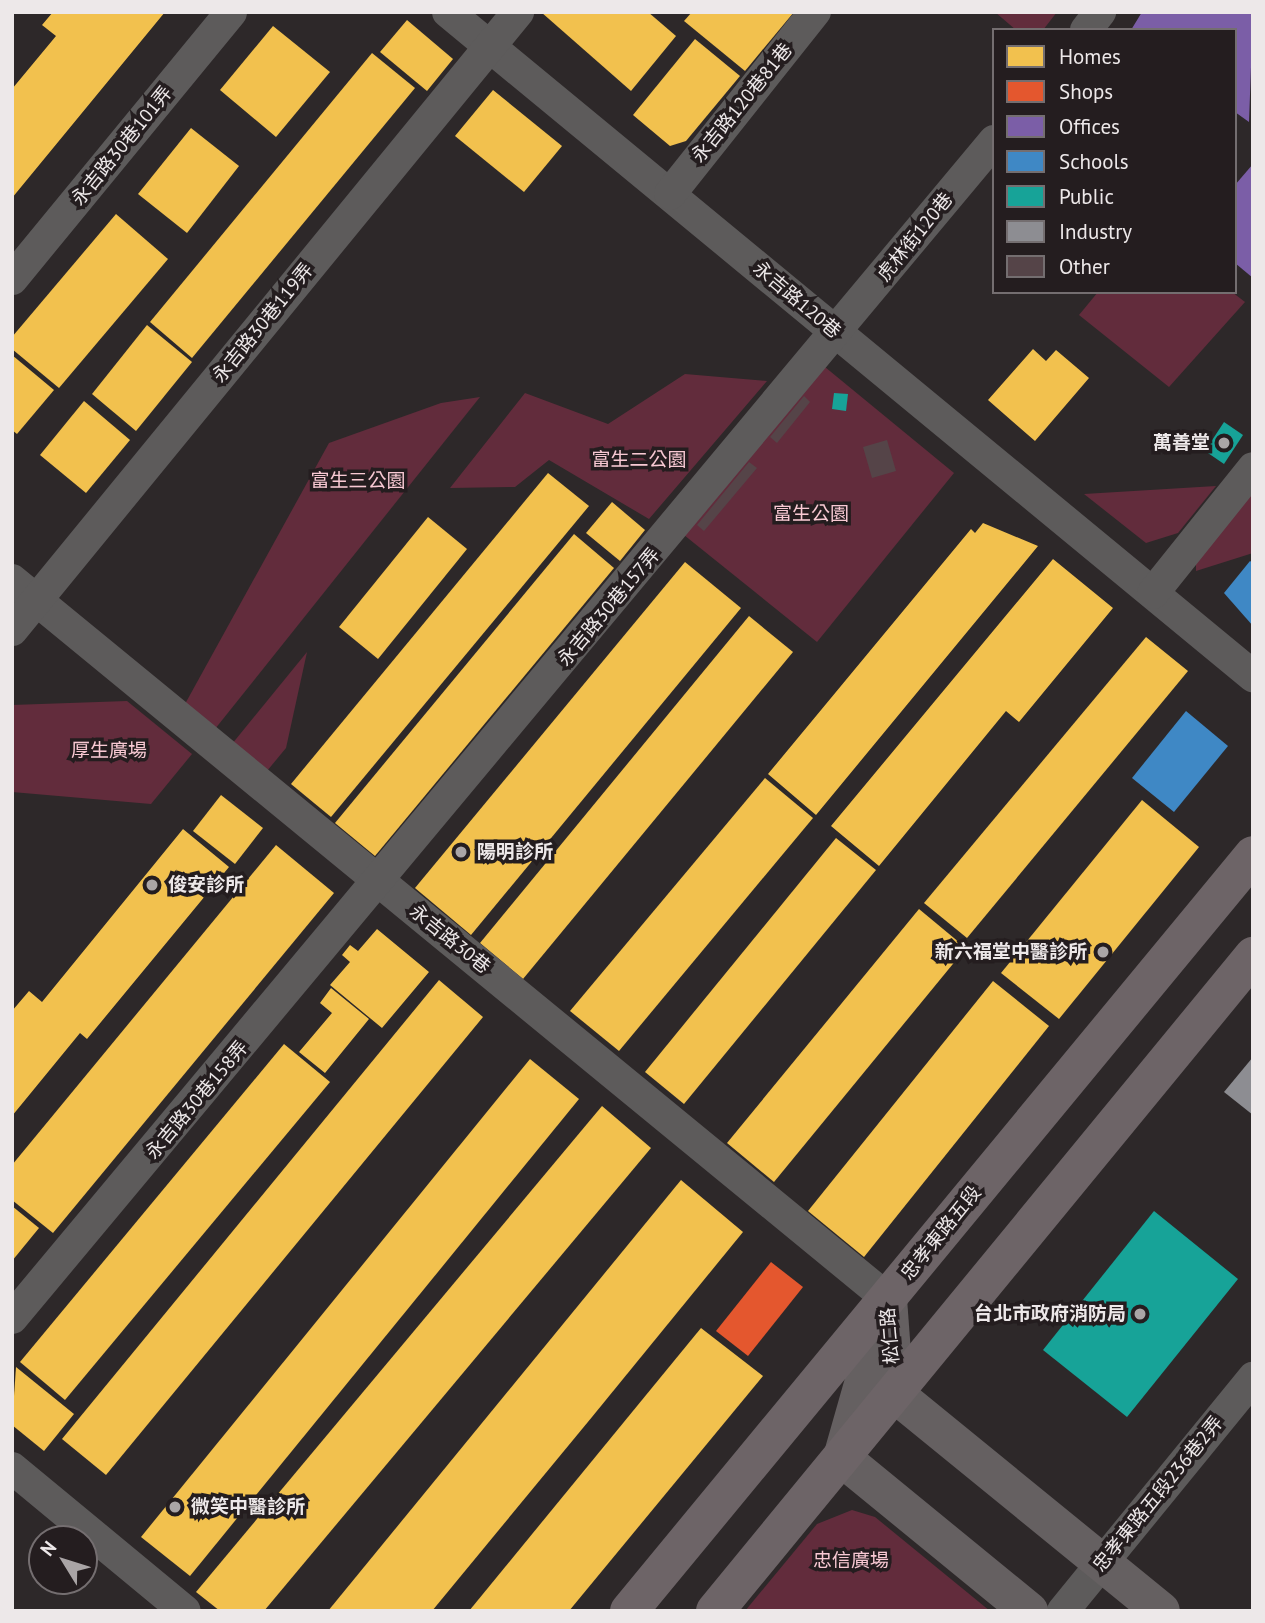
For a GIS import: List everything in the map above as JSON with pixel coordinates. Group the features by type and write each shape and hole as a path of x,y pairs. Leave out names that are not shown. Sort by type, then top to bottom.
{"main road":[{"name":"忠孝東路五段","path":"629,1611 1253,855"},
{"path":"715,1611 1253,956"}],"street":[{"name":"永吉路30巷101弄","path":"12,279 232,12"},
{"name":"永吉路120巷","path":"448,12 1253,676"},
{"name":"永吉路30巷119弄","path":"12,630 518,12"},
{"name":"永吉路120巷81巷","path":"670,194 815,12"},
{"path":"1088,28 1100,12"},
{"name":"虎林街120巷","path":"836,332 992,143"},
{"name":"永吉路30巷157弄","path":"381,881 836,332"},
{"path":"1149,590 1253,468"},
{"name":"永吉路30巷","path":"12,580 888,1298"},
{"name":"永吉路30巷158弄","path":"12,1318 381,881"},
{"name":"松仁路","path":"888,1298 895,1394"},
{"name":"松仁路","path":"842,1458 888,1298"},
{"name":"忠孝東路五段236巷2弄","path":"1063,1611 1253,1377"},
{"path":"895,1394 1161,1611"},
{"path":"842,1458 1029,1611"},
{"path":"12,1468 186,1611"}],"green space":[{"path":"995,12 1057,12 1045,28 1014,28"},
{"path":"1096,294 1235,294 1245,302 1169,387 1079,315"},
{"name":"富生公園","path":"825,367 954,473 817,642 684,535"},
{"name":"富生二公園","path":"685,374 767,381 649,519 549,460 515,487 450,488 525,393 608,424"},
{"name":"富生三公園","path":"480,397 215,729 185,704 329,443 441,403"},
{"path":"1216,486 1178,533 1146,543 1084,494"},
{"path":"1253,486 1253,553 1196,571 1196,558"},
{"path":"307,652 286,748 267,771 232,744"},
{"name":"厚生廣場","path":"127,701 192,754 151,804 12,792 12,705"},
{"name":"忠信廣場","path":"852,1510 875,1517 990,1611 745,1611 817,1524"}],"building: Homes":[{"path":"53,12 165,12 12,198 12,89 56,36 42,25"},
{"path":"541,12 648,12 676,36 631,91"},
{"path":"692,12 794,12 745,71 684,21"},
{"path":"407,20 453,59 427,91 380,52"},
{"path":"273,26 330,72 276,137 220,90"},
{"path":"695,39 740,76 686,141 670,146 633,115"},
{"path":"372,53 415,88 192,358 150,322"},
{"path":"493,90 562,146 524,192 455,136"},
{"path":"191,128 239,166 187,233 138,194"},
{"path":"116,214 168,259 59,388 12,349 12,337"},
{"path":"147,325 192,362 136,431 92,394"},
{"path":"1033,349 1046,361 1056,350 1089,378 1035,441 988,400"},
{"path":"12,355 54,390 17,434 12,430"},
{"path":"84,401 130,440 86,493 40,455"},
{"path":"548,473 589,506 331,817 291,784"},
{"path":"612,502 645,530 620,561 586,533"},
{"path":"428,517 467,549 378,659 339,627"},
{"path":"983,523 1038,546 816,815 768,774 971,529 975,533"},
{"path":"574,534 614,568 375,856 335,823"},
{"path":"1053,559 1113,608 1019,722 1006,711 879,866 831,826"},
{"path":"685,562 741,608 471,935 415,888"},
{"path":"749,616 793,652 523,979 480,943"},
{"path":"1146,637 1188,671 967,938 924,903"},
{"path":"765,778 813,818 619,1051 570,1011"},
{"path":"221,795 263,828 235,864 193,831"},
{"path":"1142,800 1199,847 1059,1019 1001,973"},
{"path":"183,829 229,867 87,1039 80,1033 12,1116 12,1011 29,991 42,1002"},
{"path":"836,838 876,870 684,1104 645,1072"},
{"path":"276,845 334,893 53,1233 12,1200 12,1165"},
{"path":"919,909 966,948 774,1182 727,1143"},
{"path":"377,929 429,972 382,1028 330,985 350,962 342,955 350,945 358,951"},
{"path":"439,980 483,1017 106,1475 62,1439"},
{"path":"993,981 1049,1026 864,1257 808,1211"},
{"path":"331,988 369,1019 325,1073 299,1052 332,1013 320,1003"},
{"path":"284,1044 330,1082 65,1400 20,1362"},
{"path":"530,1059 579,1099 190,1576 141,1537"},
{"path":"602,1106 651,1148 264,1611 220,1611 196,1592"},
{"path":"681,1180 743,1232 592,1417 432,1611 328,1611"},
{"path":"12,1206 39,1228 12,1261"},
{"path":"701,1328 763,1376 569,1611 469,1611"},
{"path":"16,1367 74,1414 44,1451 12,1425"}],"building: Shops":[{"path":"771,1262 803,1287 748,1356 716,1331"}],"building: Offices":[{"path":"1142,12 1253,12 1249,122 1237,113 1237,28 1132,28"},
{"path":"1253,164 1253,278 1237,265 1237,183"}],"building: Schools":[{"path":"1250,561 1253,563 1253,626 1224,593"},
{"path":"1186,711 1228,746 1174,812 1132,778"}],"building: Public":[{"path":"834,393 848,394 846,411 832,409"},
{"name":"萬善堂","path":"1224,422 1243,435 1224,464 1205,451"},
{"name":"台北市政府消防局","path":"1154,1211 1238,1279 1127,1417 1043,1350"}],"building: Industry":[{"path":"1253,1057 1253,1115 1224,1092"}],"building: Other":[{"path":"804,396 810,402 777,443 770,437"},
{"path":"887,440 896,471 872,478 863,447"},
{"path":"749,462 757,468 704,531 697,525"}],"place":[{"name":"萬善堂","path":"1224,443"},
{"name":"陽明診所","path":"461,852"},
{"name":"俊安診所","path":"152,885"},
{"name":"新六福堂中醫診所","path":"1103,952"},
{"name":"台北市政府消防局","path":"1140,1314"},
{"name":"微笑中醫診所","path":"175,1507"}]}
